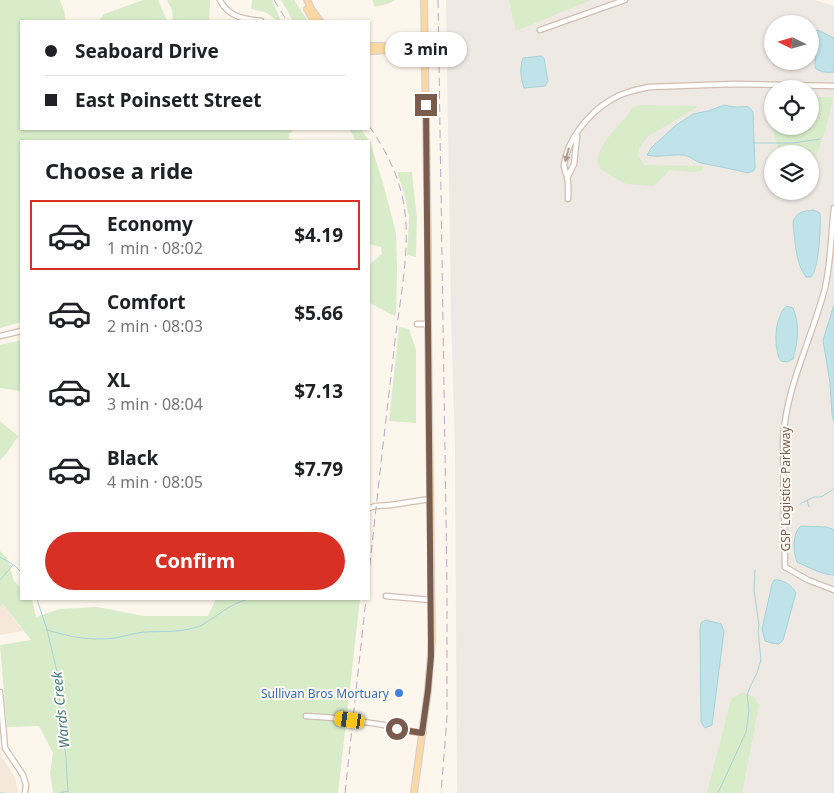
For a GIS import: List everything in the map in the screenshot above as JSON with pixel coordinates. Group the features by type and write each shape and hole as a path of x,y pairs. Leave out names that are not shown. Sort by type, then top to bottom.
{"main road":[{"path":"303,0 313,20"},
{"path":"306,0 319,20"},
{"path":"414,793 431,656 428,226 424,0"},
{"path":"370,46 424,45"},
{"path":"370,51 424,45"}],"street":[{"path":"220,0 226,10 234,15 255,20"},
{"path":"540,30 625,0"},
{"path":"568,199 567,178 564,167 570,146 585,122 596,111 609,101 624,94 649,87 734,84 834,86"},
{"path":"567,178 574,164 577,134"},
{"name":"GSP Logistics Parkway","path":"834,208 825,287 791,391 785,418 783,442 785,567 808,580 834,590"},
{"path":"417,324 428,324"},
{"path":"0,336 20,330"},
{"path":"370,508 430,499"},
{"path":"386,596 431,600"},
{"path":"0,692 3,748 23,775 25,792"},
{"path":"306,716 354,721 422,733"}],"shaded area":[{"path":"446,0 815,0 834,6 834,793 457,793 455,448"},
{"path":"3,604 23,631 0,635 0,606"},
{"path":"0,748 2,757 15,777 18,793 0,793"}],"green space":[{"path":"0,0 60,0 65,13 65,20 20,20 20,130 294,130 289,134 289,139 294,140 20,140 20,322 0,328"},
{"path":"143,0 158,0 167,20 100,20 104,14"},
{"path":"167,0 210,0 209,20 173,20 172,10"},
{"path":"252,0 272,0 281,20 277,20 265,12 251,9"},
{"path":"281,0 294,0 307,20 292,20"},
{"path":"372,0 395,0 375,7"},
{"path":"509,0 591,0 516,31"},
{"path":"819,97 833,97 827,125 819,149 819,145 777,145 774,135 819,135"},
{"path":"643,105 699,106 647,137 639,148 638,156 644,165 703,166 703,170 692,172 669,170 654,186 626,184 600,169 598,158 604,143 633,107"},
{"path":"350,130 362,130 369,140 355,140"},
{"path":"370,142 396,233 396,316 370,303 370,264 382,254 381,247 370,244"},
{"path":"397,172 412,172 417,217 416,257 407,255 409,217"},
{"path":"399,327 409,329 416,350 416,423 389,421"},
{"path":"20,340 20,391 0,388 0,345"},
{"path":"0,421 18,436 0,460"},
{"path":"0,551 7,558 14,581 20,587 20,600 32,600 36,617 60,609 97,607 144,616 208,616 216,600 360,600 338,793 53,793 50,773 53,753 39,726 7,727 0,645 31,640 3,604 0,606"},
{"path":"742,692 754,697 759,705 742,793 707,793 731,699"}],"water":[{"path":"819,30 834,38 834,72 819,70"},
{"path":"541,56 544,58 548,81 545,86 524,88 521,73 523,58"},
{"path":"724,105 744,106 753,112 755,168 753,171 748,173 701,163 685,155 647,155 651,148 676,125 693,114"},
{"path":"814,210 820,213 819,247 814,272 811,277 806,277 798,258 793,222 798,214"},
{"path":"834,305 834,422 823,340"},
{"path":"787,306 793,308 798,333 793,359 787,362 781,361 777,353 776,338 779,319"},
{"path":"801,526 827,527 834,530 834,575 820,572 797,562 794,543 796,533"},
{"path":"774,580 781,580 787,583 796,593 783,640 779,644 765,641 762,629"},
{"path":"706,620 721,624 724,631 712,725 705,728 701,722 700,631 701,623"}],"waterway":[{"path":"753,143 793,143 820,139"},
{"path":"800,504 814,497 821,497 834,489"},
{"path":"807,500 809,507"},
{"name":"Wards Creek","path":"0,557 20,571"},
{"path":"0,580 13,565"},
{"path":"718,793 746,732 749,710 747,695 761,660 754,590 755,570"},
{"name":"Wards Creek","path":"37,600 58,676 68,793"},
{"path":"47,630 97,639 115,638 145,632 195,628 230,606 245,600"},
{"path":"60,793 68,791"}],"railway":[{"path":"274,0 286,20"},
{"path":"438,0 447,582 447,718 441,793"},
{"path":"370,128 381,144 399,184 406,221 406,255 370,565"},
{"path":"345,793 366,600"}],"place":[{"name":"Sullivan Bros Mortuary","path":"399,693"}],"route":[{"path":"397,729 422,733 431,656 426,105"}]}
